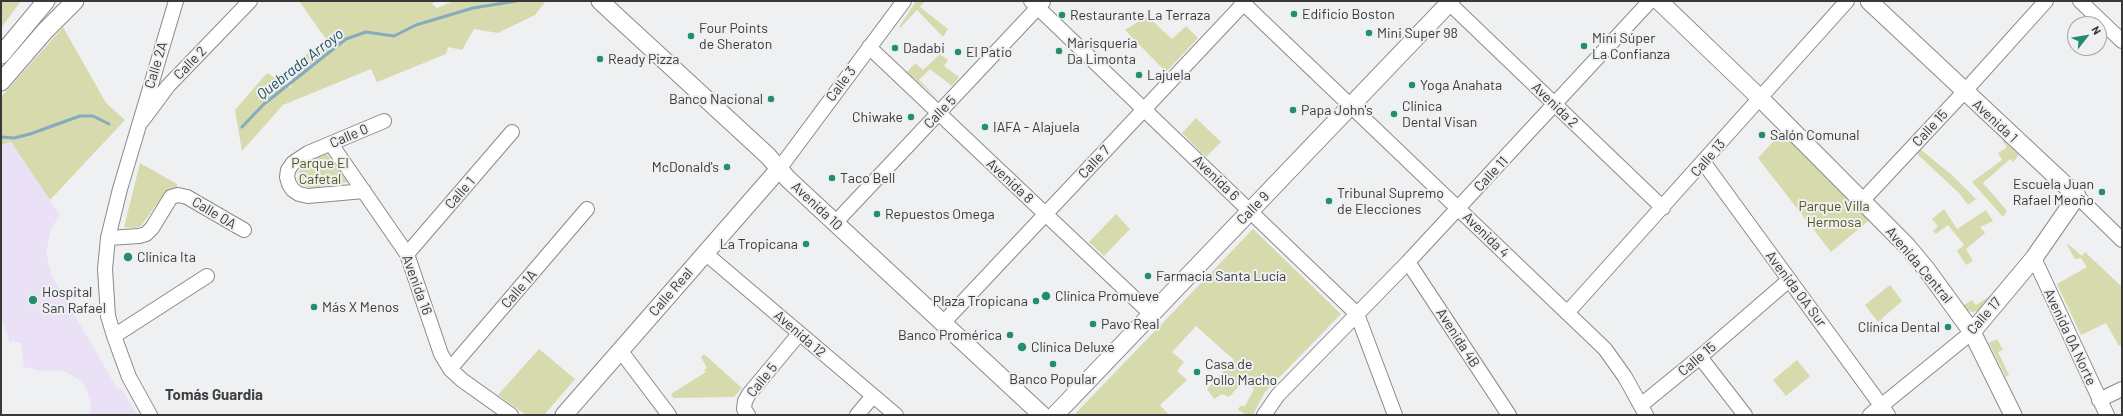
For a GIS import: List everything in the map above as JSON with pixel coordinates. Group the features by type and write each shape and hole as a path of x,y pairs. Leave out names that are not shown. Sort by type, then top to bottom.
{"main road":[{"path":"1,55 46,1"},
{"path":"1,82 23,55 56,7 75,1"},
{"name":"Avenida 10","path":"600,1 768,156 779,169 835,223 943,323 1036,413"},
{"name":"Avenida Central","path":"1659,1 1760,98 1907,246 1927,270 1972,332 2013,415"},
{"name":"Avenida 1","path":"1869,1 1964,92 2077,196"},
{"name":"Calle 9","path":"1055,415 1449,2"},
{"name":"Calle Real","path":"564,415 779,169"},
{"name":"Calle 17","path":"1972,332 2034,258 2077,196"}],"street":[{"name":"Calle 2A","path":"150,415 129,377 108,316 105,292 108,238 136,129 176,1"},
{"name":"Calle 2","path":"136,129 168,86 250,1"},
{"name":"Calle 3","path":"779,169 904,1"},
{"name":"Calle 11","path":"1264,415 1278,395 1408,262 1650,1"},
{"name":"Calle 13","path":"1567,313 1704,163 1760,98 1848,1"},
{"name":"Calle 15","path":"1862,201 1964,92 2046,1"},
{"path":"2080,1 2122,41"},
{"name":"Avenida 4","path":"1244,2 1612,358 1625,376 1643,410"},
{"name":"Calle 7","path":"943,323 1244,2"},
{"name":"Avenida 2","path":"1449,2 1663,208"},
{"name":"Avenida 6","path":"1038,3 1357,314 1395,415"},
{"name":"Calle 5","path":"835,223 1038,3"},
{"name":"Avenida 8","path":"869,47 1151,314"},
{"path":"152,76 153,84 156,88 163,89 168,86"},
{"name":"Calle 0","path":"364,191 308,196 299,194 293,190 287,177 293,163 308,154 384,121"},
{"name":"Calle 1","path":"407,254 484,171 512,132"},
{"name":"Avenida 16","path":"331,144 407,254 441,354 450,369 462,380 511,415"},
{"name":"Avenida 0A Sur","path":"1704,163 1885,410"},
{"name":"Calle 0A","path":"108,238 146,234 152,228 171,197 178,195 187,197 244,230"},
{"name":"Avenida 1","path":"2077,196 2122,240"},
{"name":"Calle 1A","path":"450,369 588,209"},
{"name":"Avenida 12","path":"705,253 896,415"},
{"name":"Avenida 0A Norte","path":"2034,258 2107,415"},
{"name":"Avenida 4B","path":"1408,262 1508,415"},
{"path":"114,336 207,276"},
{"name":"Calle 15","path":"1643,410 1700,357 1789,280"},
{"name":"Calle 17","path":"1870,415 1885,410 1972,332"},
{"name":"Calle 5","path":"746,412 745,401 749,394 799,334"},
{"path":"620,350 669,415"},
{"path":"1700,357 1745,415"},
{"path":"2100,400 2122,389"},
{"path":"857,415 873,396"}],"shaded area":[{"name":"Hospital San Rafael","path":"11,142 60,215 52,227 46,252 52,276 117,388 121,389 138,415 89,415 91,407 85,386 78,379 62,370 41,371 24,367 21,343 12,341 10,344 4,325 1,326 1,145"}],"green space":[{"path":"1,1 21,1 1,28"},
{"path":"299,1 435,1 432,4 437,8 454,1 546,1 535,15 498,33 474,29 462,50 448,47 446,54 377,82 371,69 283,105 242,151 235,110 267,73 291,88 294,64 326,39"},
{"path":"916,1 925,1 920,7 948,29 943,37 917,10 900,28 899,27"},
{"path":"1147,16 1172,39 1186,26 1198,38 1166,72 1125,30"},
{"path":"63,27 106,103 125,120 50,200 11,142 1,145 1,97"},
{"path":"940,54 948,60 944,66 959,77 952,86 930,69 919,80 939,100 907,72 915,63 923,70"},
{"path":"1196,118 1221,142 1206,157 1182,133"},
{"name":"Parque Villa Hermosa","path":"1784,130 1873,217 1831,252 1758,158"},
{"path":"2004,140 2019,155 2013,162 2010,159 1983,183 2007,211 2003,217 1972,182 2002,160 1998,153 2007,147 2002,141"},
{"path":"1920,149 1952,175 1976,199 1968,205 1959,193 1916,153"},
{"name":"Parque El Cafetal","path":"326,153 348,182 311,188 300,184 297,179 300,168 311,159"},
{"path":"140,163 177,184 177,189 163,195 141,226 136,228 124,227"},
{"path":"1944,209 1957,229 1986,210 1993,221 1980,227 1985,233 1966,249 1973,261 1966,265 1957,251 1964,245 1948,225 1936,234 1933,231 1938,226 1932,219"},
{"path":"1116,214 1130,229 1104,256 1089,242"},
{"path":"1253,229 1341,314 1265,392 1253,415 1247,415 1238,410 1240,406 1245,406 1254,389 1243,382 1229,397 1222,394 1214,399 1207,389 1234,360 1196,326 1172,352 1184,362 1177,371 1187,380 1160,405 1169,415 1074,415"},
{"path":"2068,244 2082,256 2085,252 2122,287 2122,345 2119,346 2106,323 2081,335 2057,284 2087,267 2081,258 2075,259 2067,245"},
{"path":"1890,285 1902,301 1878,322 1865,305"},
{"path":"1997,291 1978,311 1971,312 1966,309 1964,305 1972,300 1976,305"},
{"path":"1997,339 2003,350 1998,352 2009,375 2006,377 1989,343"},
{"path":"539,349 575,379 544,415 526,415 498,395"},
{"path":"704,354 742,388 734,397 673,398 671,394 706,372 704,370 707,368 701,357"},
{"path":"1797,360 1810,376 1786,396 1773,380"}],"waterway":[{"name":"Quebrada Arroyo","path":"242,127 264,104 346,39 366,32 394,36 416,25 473,8 516,1"},
{"name":"Quebrada Arroyo","path":"1,137 14,138 30,134 80,116 93,116 109,124"}],"place":[{"name":"Edificio Boston","path":"1294,14"},
{"name":"Restaurante La Terraza","path":"1062,15"},
{"name":"Mini Super 98","path":"1369,33"},
{"name":"Four Points de Sheraton","path":"691,36"},
{"name":"Mini Súper La Confianza","path":"1584,46"},
{"name":"Dadabi","path":"895,48"},
{"name":"Marisquería Da Limonta","path":"1059,51"},
{"name":"El Patio","path":"958,52"},
{"name":"Ready Pizza","path":"600,59"},
{"name":"Lajuela","path":"1139,75"},
{"name":"Yoga Anahata","path":"1412,85"},
{"name":"Banco Nacional","path":"771,99"},
{"name":"Papa John's","path":"1293,110"},
{"name":"Clínica Dental Visan","path":"1394,114"},
{"name":"Chiwake","path":"911,117"},
{"name":"IAFA - Alajuela","path":"985,127"},
{"name":"Salón Comunal","path":"1762,135"},
{"name":"McDonald's","path":"727,167"},
{"name":"Taco Bell","path":"832,178"},
{"name":"Escuela Juan Rafael Meoño","path":"2102,192"},
{"name":"Tribunal Supremo de Elecciones","path":"1329,201"},
{"name":"Repuestos Omega","path":"877,214"},
{"name":"La Tropicana","path":"806,244"},
{"name":"Clínica Ita","path":"128,257"},
{"name":"Farmacia Santa Lucía","path":"1148,276"},
{"name":"Clínica Promueve","path":"1046,296"},
{"name":"Hospital San Rafael","path":"33,300"},
{"name":"Plaza Tropicana","path":"1036,301"},
{"name":"Más X Menos","path":"314,307"},
{"name":"Pavo Real","path":"1093,324"},
{"name":"Clínica Dental","path":"1948,327"},
{"name":"Banco Promérica","path":"1010,335"},
{"name":"Clínica Deluxe","path":"1022,347"},
{"name":"Banco Popular","path":"1053,364"},
{"name":"Casa de Pollo Macho","path":"1197,372"}],"district":[{"name":"Tomás Guardia","path":"214,395"}]}
